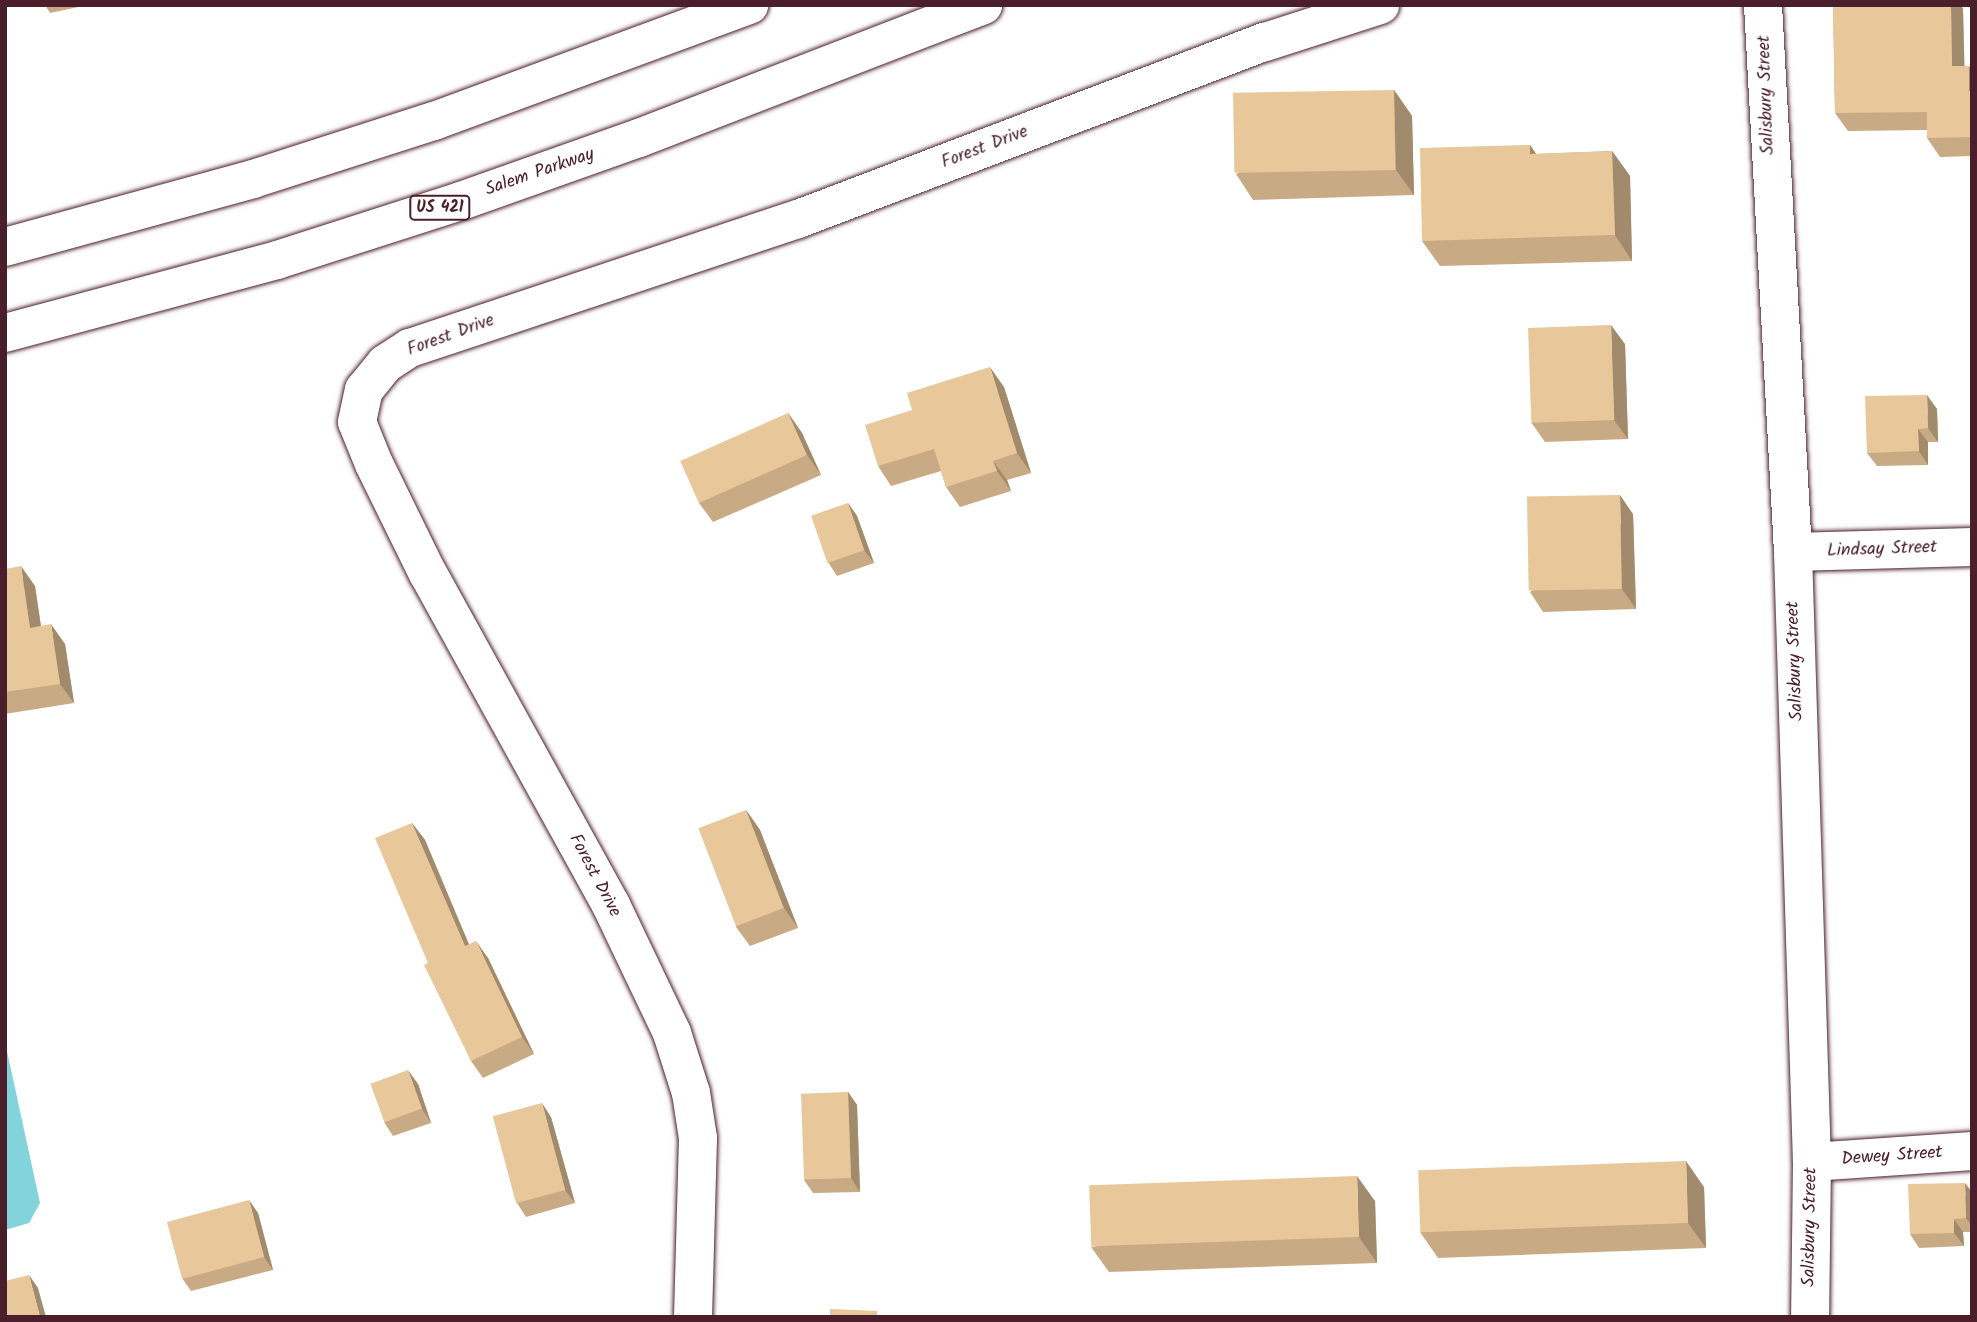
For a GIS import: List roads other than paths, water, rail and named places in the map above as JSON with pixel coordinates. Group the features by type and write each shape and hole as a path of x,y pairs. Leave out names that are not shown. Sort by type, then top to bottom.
{"main road":[{"path":"5,247 253,179 421,125 749,5"},
{"name":"Salem Parkway","path":"5,333 277,260 461,201 639,138 983,5"},
{"name":"Forest Drive","path":"693,1317 698,1138 691,1093 672,1033 611,905 428,574 374,464 357,422 364,390 385,364 410,348 798,219 1265,42 1380,5"},
{"name":"Salisbury Street","path":"1763,5 1793,552 1812,1162 1810,1317"},
{"name":"Lindsay Street","path":"1793,552 1972,547"},
{"name":"Dewey Street","path":"1812,1162 1972,1152"}],"water":[{"path":"5,1042 40,1203 29,1223 5,1230"}]}
